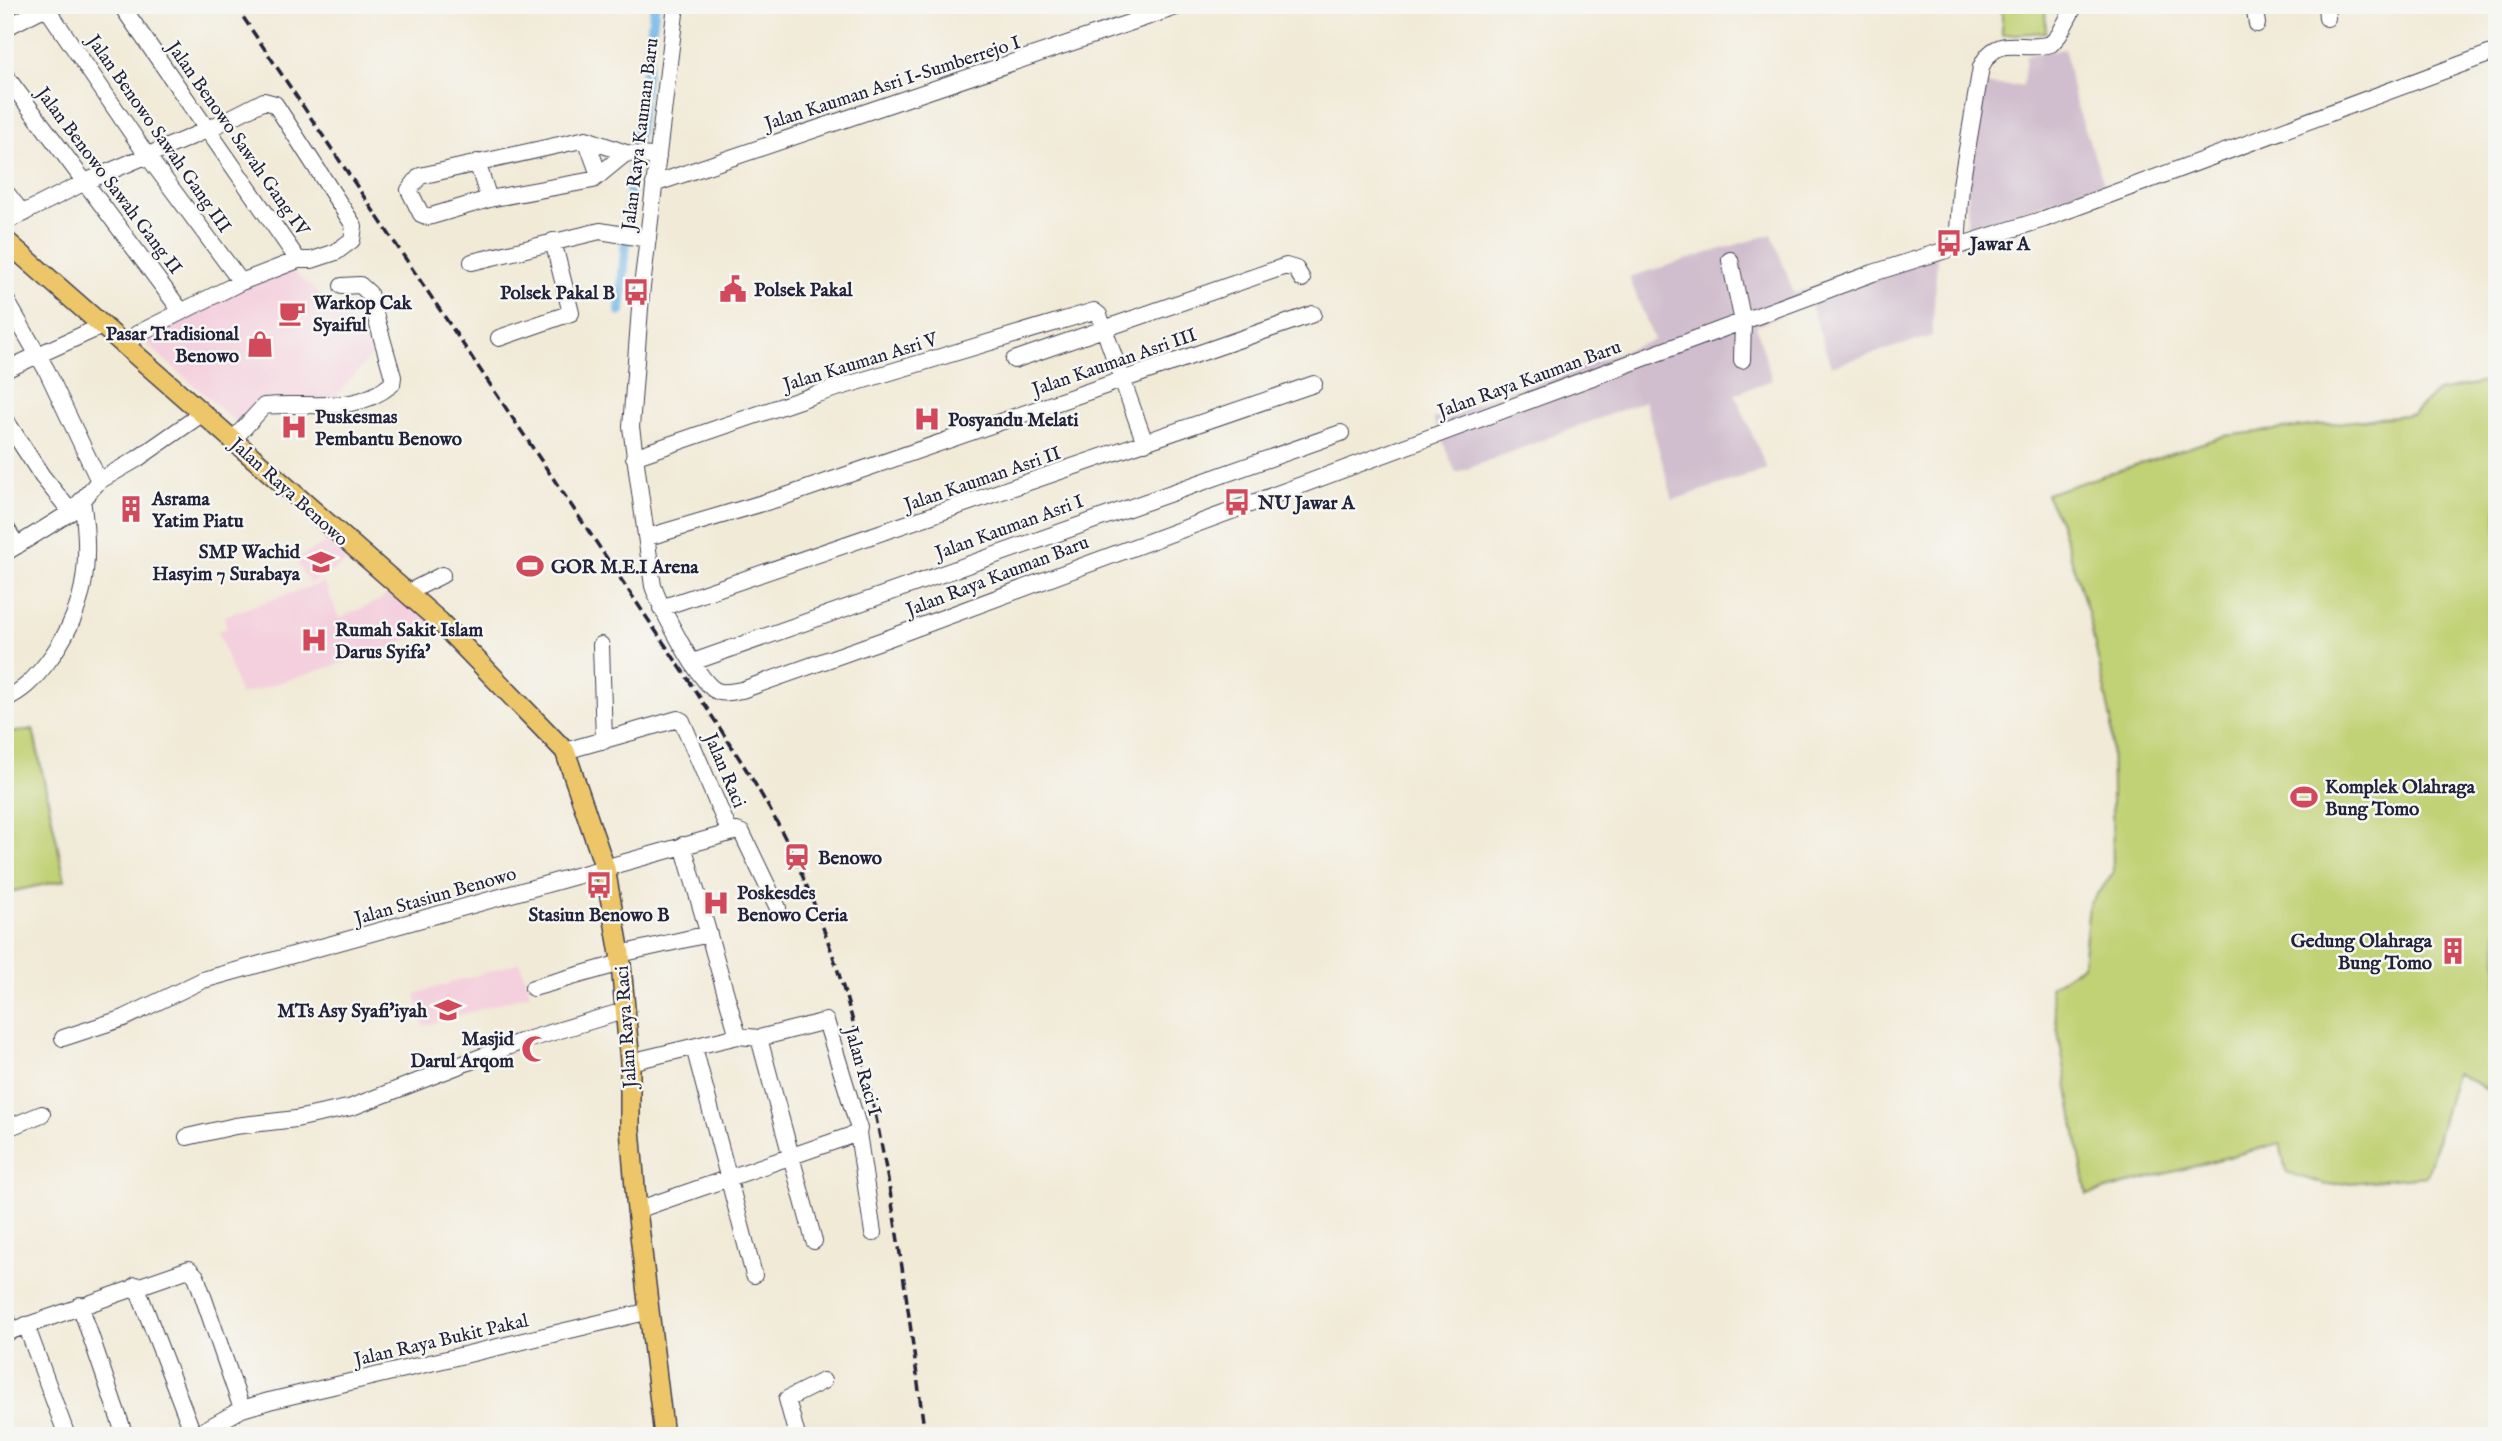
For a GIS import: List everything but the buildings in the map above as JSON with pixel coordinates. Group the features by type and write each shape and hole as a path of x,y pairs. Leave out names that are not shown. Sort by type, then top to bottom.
{"main road":[{"name":"Jalan Raya Benowo","path":"5,240 450,631 565,751"},
{"name":"Jalan Raya Raci","path":"565,751 605,868 621,958 631,1062 630,1129 637,1210 664,1436"}],"street":[{"name":"Jalan Benowo Sawah Gang IV","path":"121,5 298,260"},
{"name":"Jalan Raya Kauman Baru","path":"676,5 654,184 636,237 631,427 648,537 650,575 661,608 712,689 722,692 742,690 1873,273 2044,219 2497,51"},
{"name":"Jalan Kauman Asri I-Sumberrejo I","path":"654,184 1182,5"},
{"path":"1957,246 1961,184 1981,67 1986,56 1998,47 2051,44 2059,36 2075,5"},
{"path":"2253,5 2257,24"},
{"path":"5,27 48,6"},
{"name":"Jalan Benowo Sawah Gang III","path":"48,6 146,155 241,282"},
{"name":"Jalan Benowo Sawah Gang II","path":"5,75 87,181 181,312"},
{"path":"5,222 87,181 207,130 264,101 270,100 279,109 354,226 352,240 337,252 312,260 298,260 241,282 136,334 126,345"},
{"path":"625,153 593,180 489,199 428,218 421,214 409,190 410,185 421,176 586,139 625,153 658,157"},
{"path":"586,139 599,175"},
{"path":"477,162 489,199"},
{"path":"5,191 23,214"},
{"path":"472,262 600,231 636,237"},
{"path":"499,338 570,313 553,241"},
{"path":"1730,260 1743,322 1742,360"},
{"path":"1014,360 1101,322 1286,266 1296,269 1302,279"},
{"path":"233,440 264,406 296,403 357,404 392,384 393,377 369,293 360,285 342,286"},
{"path":"5,298 38,355 99,481"},
{"name":"Jalan Kauman Asri V","path":"634,457 817,394 1094,311 1101,322"},
{"name":"Jalan Kauman Asri III","path":"648,537 783,497 1313,314"},
{"path":"1101,322 1144,443"},
{"path":"5,370 102,326"},
{"name":"Jalan Kauman Asri II","path":"661,608 1314,384"},
{"path":"5,526 11,550 76,506 99,481 131,463 203,413"},
{"path":"5,419 42,476 76,506 87,533 81,602 75,618 37,675 20,692 5,699"},
{"name":"Jalan Kauman Asri I","path":"693,662 1341,433"},
{"path":"407,593 442,575"},
{"path":"601,645 604,741"},
{"name":"Jalan Raci","path":"565,751 675,718 682,721 730,834"},
{"path":"730,834 742,833 778,908"},
{"name":"Jalan Stasiun Benowo","path":"63,1038 124,1018 202,980 730,834"},
{"path":"683,845 738,1036"},
{"path":"533,988 621,958 709,934"},
{"path":"187,1137 235,1126 296,1119 352,1107 520,1042 627,1010"},
{"name":"Jalan Raci I","path":"631,1062 738,1036 759,1038 828,1021 858,1133 637,1210"},
{"path":"759,1038 814,1241"},
{"path":"694,1047 754,1275"},
{"path":"5,1129 42,1114"},
{"path":"858,1133 873,1233"},
{"path":"14,1329 184,1269 193,1271 242,1409"},
{"path":"136,1285 194,1436"},
{"path":"80,1306 125,1436"},
{"name":"Jalan Raya Bukit Pakal","path":"194,1436 242,1409 650,1311"},
{"path":"5,1313 67,1436"},
{"path":"797,1436 787,1399 823,1381"}],"shaded area":[{"path":"2065,49 2073,95 2104,183 1967,230 1968,172 1985,85 2023,86 2026,55"},
{"path":"1772,234 1794,294 1891,255 1938,242 1932,336 1831,366 1810,303 1756,326 1772,380 1735,394 1767,469 1673,500 1645,401 1456,473 1433,419 1654,340 1629,277"},
{"name":"Pasar Tradisional Benowo","path":"290,268 378,347 333,400 262,405 237,423 142,340 208,302"},
{"name":"SMP Wachid Hasyim 7 Surabaya","path":"335,538 354,558 310,584 295,560"},
{"name":"Rumah Sakit Islam Darus Syifa'","path":"324,582 339,618 380,600 397,586 438,626 385,650 240,695 218,631 227,628 224,616"},
{"name":"MTs Asy Syafi'iyah","path":"520,962 530,994 424,1026 415,994"}],"green space":[{"path":"2045,5 2046,32 2002,35 2002,7"},
{"name":"Komplek Olahraga Bung Tomo","path":"2497,380 2497,1094 2456,1073 2427,1176 2326,1185 2286,1172 2280,1143 2087,1195 2050,987 2083,965 2089,904 2113,874 2111,720 2088,612 2059,520 2046,494 2224,436 2413,414 2438,391"},
{"path":"33,729 65,880 5,893 5,734"}],"waterway":[{"path":"620,311 631,180 655,5"}],"railway":[{"path":"235,5 688,679 751,777 785,838 816,908 862,1055 893,1207 925,1436"}],"place":[{"name":"Jawar A","path":"1949,243"},
{"name":"Polsek Pakal","path":"733,289"},
{"name":"Polsek Pakal B","path":"636,292"},
{"name":"Warkop Cak Syaiful","path":"292,313"},
{"name":"Pasar Tradisional Benowo","path":"260,344"},
{"name":"Posyandu Melati","path":"927,419"},
{"name":"Puskesmas Pembantu Benowo","path":"294,427"},
{"name":"NU Jawar A","path":"1237,502"},
{"name":"Asrama Yatim Piatu","path":"131,509"},
{"name":"SMP Wachid Hasyim 7 Surabaya","path":"321,562"},
{"name":"GOR M.E.I Arena","path":"530,566"},
{"name":"Rumah Sakit Islam Darus Syifa'","path":"314,640"},
{"name":"Komplek Olahraga Bung Tomo","path":"2304,797"},
{"name":"Benowo","path":"797,857"},
{"name":"Stasiun Benowo B","path":"599,885"},
{"name":"Poskesdes Benowo Ceria","path":"716,903"},
{"name":"Gedung Olahraga Bung Tomo","path":"2453,951"},
{"name":"MTs Asy Syafi'iyah","path":"448,1010"},
{"name":"Masjid Darul Arqom","path":"535,1049"}]}
